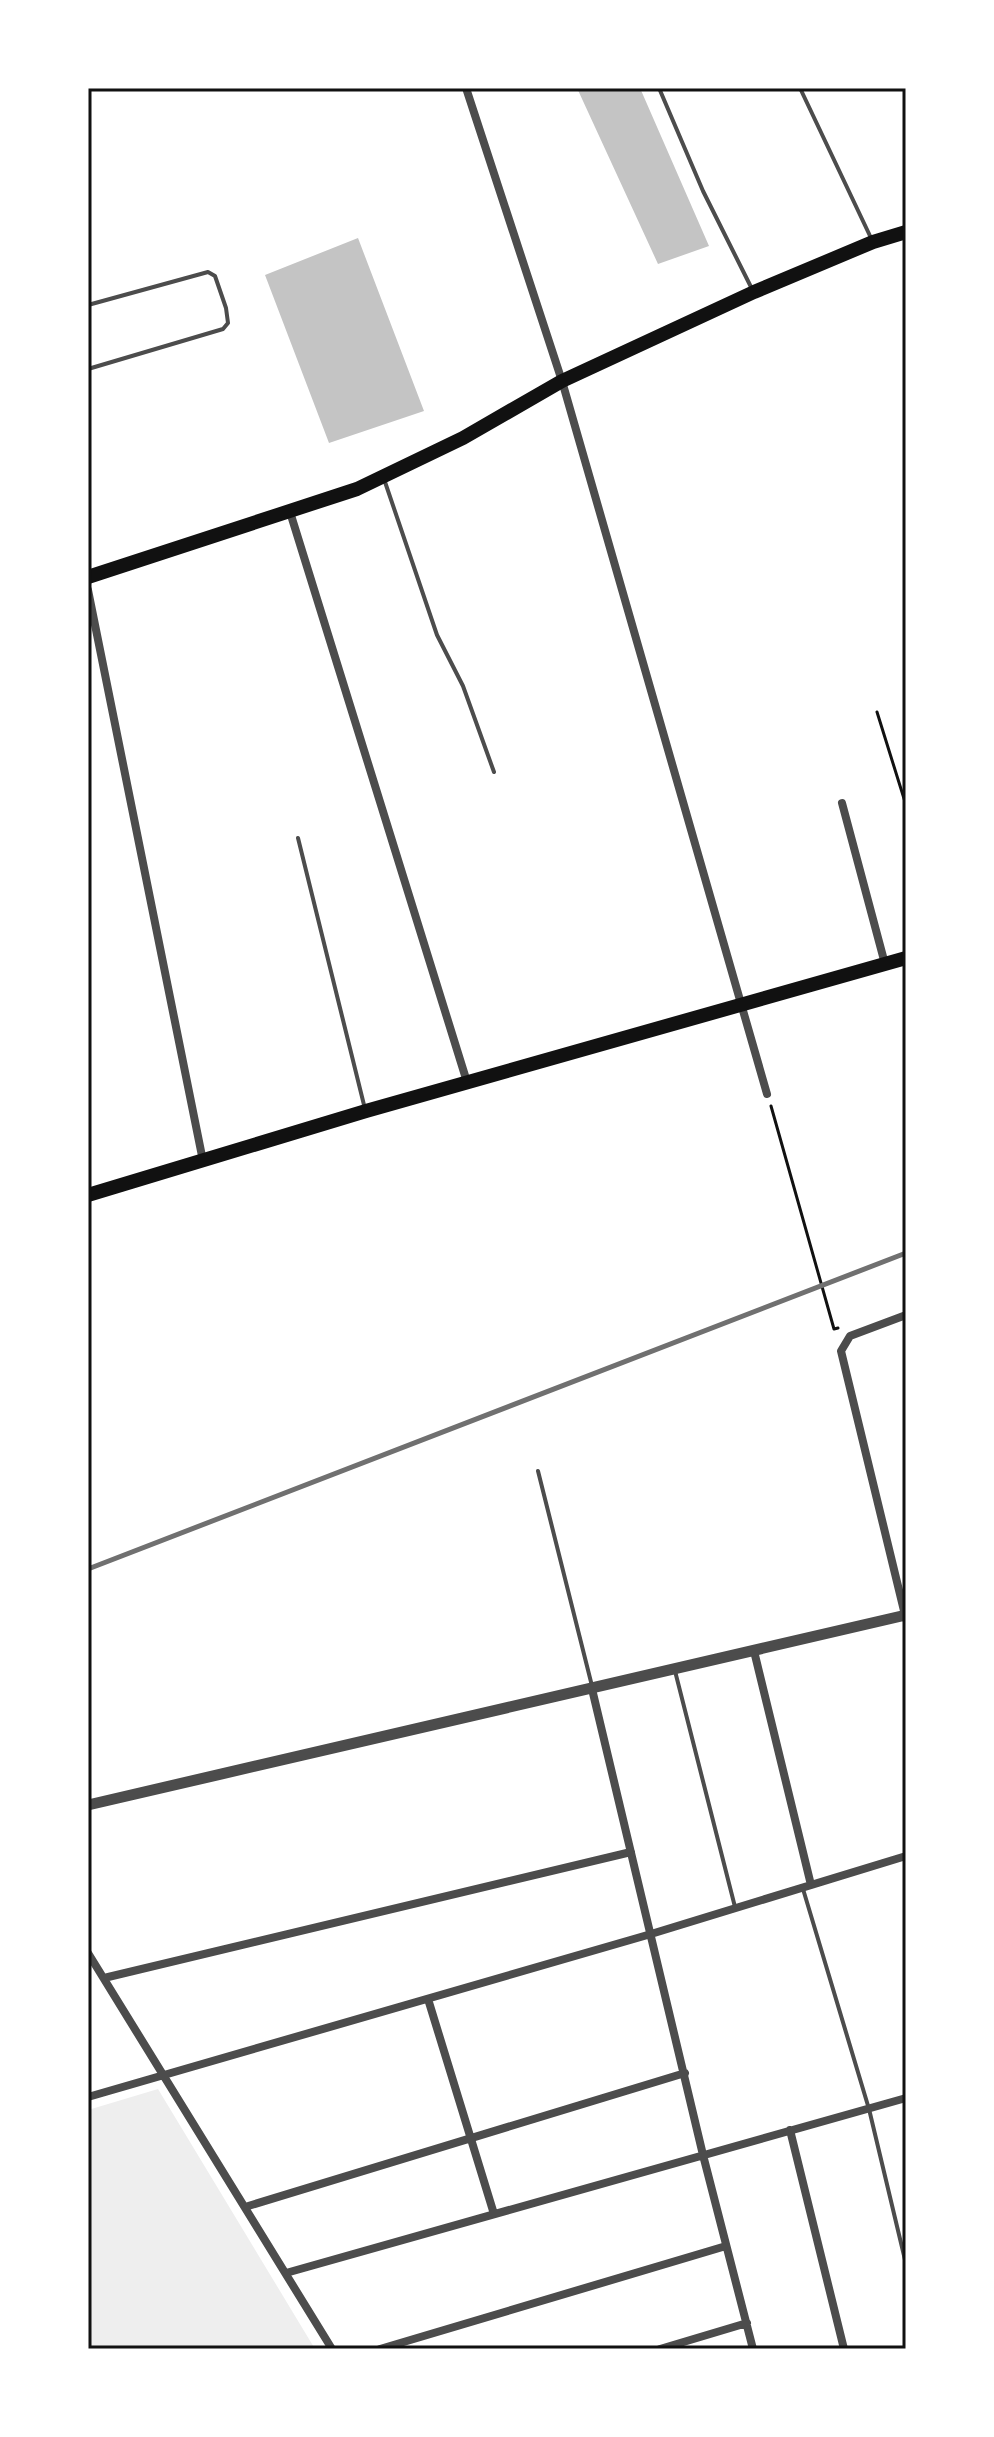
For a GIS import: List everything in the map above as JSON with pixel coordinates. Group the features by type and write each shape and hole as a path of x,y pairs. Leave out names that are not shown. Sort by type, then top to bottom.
{"main road":[{"path":"88,577 357,489 463,438 562,381 754,292 873,242 906,232"},
{"path":"88,1195 366,1111 906,958"}],"street":[{"path":"466,88 562,381 767,1094"},
{"path":"290,512 467,1082"},
{"path":"88,590 203,1161"},
{"path":"842,803 885,964"},
{"path":"88,1805 906,1617 841,1351 850,1336 906,1315"},
{"path":"754,1651 807,1886"},
{"path":"592,1689 703,2155 753,2349"},
{"path":"104,1978 631,1852"},
{"path":"88,2097 736,1909 906,1856"},
{"path":"88,1953 332,2349"},
{"path":"428,1999 494,2214"},
{"path":"245,2207 685,2073"},
{"path":"286,2273 906,2098"},
{"path":"790,2130 844,2349"},
{"path":"380,2349 726,2246"},
{"path":"660,2349 747,2323"}],"lane":[{"path":"659,88 703,191 754,292"},
{"path":"800,88 873,242"},
{"path":"88,305 208,272 215,276 228,323 223,329 88,369"},
{"path":"384,477 437,635 463,686 494,772"},
{"path":"298,838 366,1111"},
{"path":"538,1471 592,1689"},
{"path":"675,1669 736,1909"},
{"path":"807,1886 869,2109 906,2264"}],"path":[{"path":"877,712 906,805"},
{"path":"772,1111 834,1329 849,1324"}],"shaded area":[{"path":"158,2089 315,2349 88,2349 88,2110"}],"building":[{"path":"577,88 640,88 709,246 658,264"},
{"path":"358,238 424,411 329,443 265,275"}],"railway":[{"path":"88,1569 906,1253"}]}
